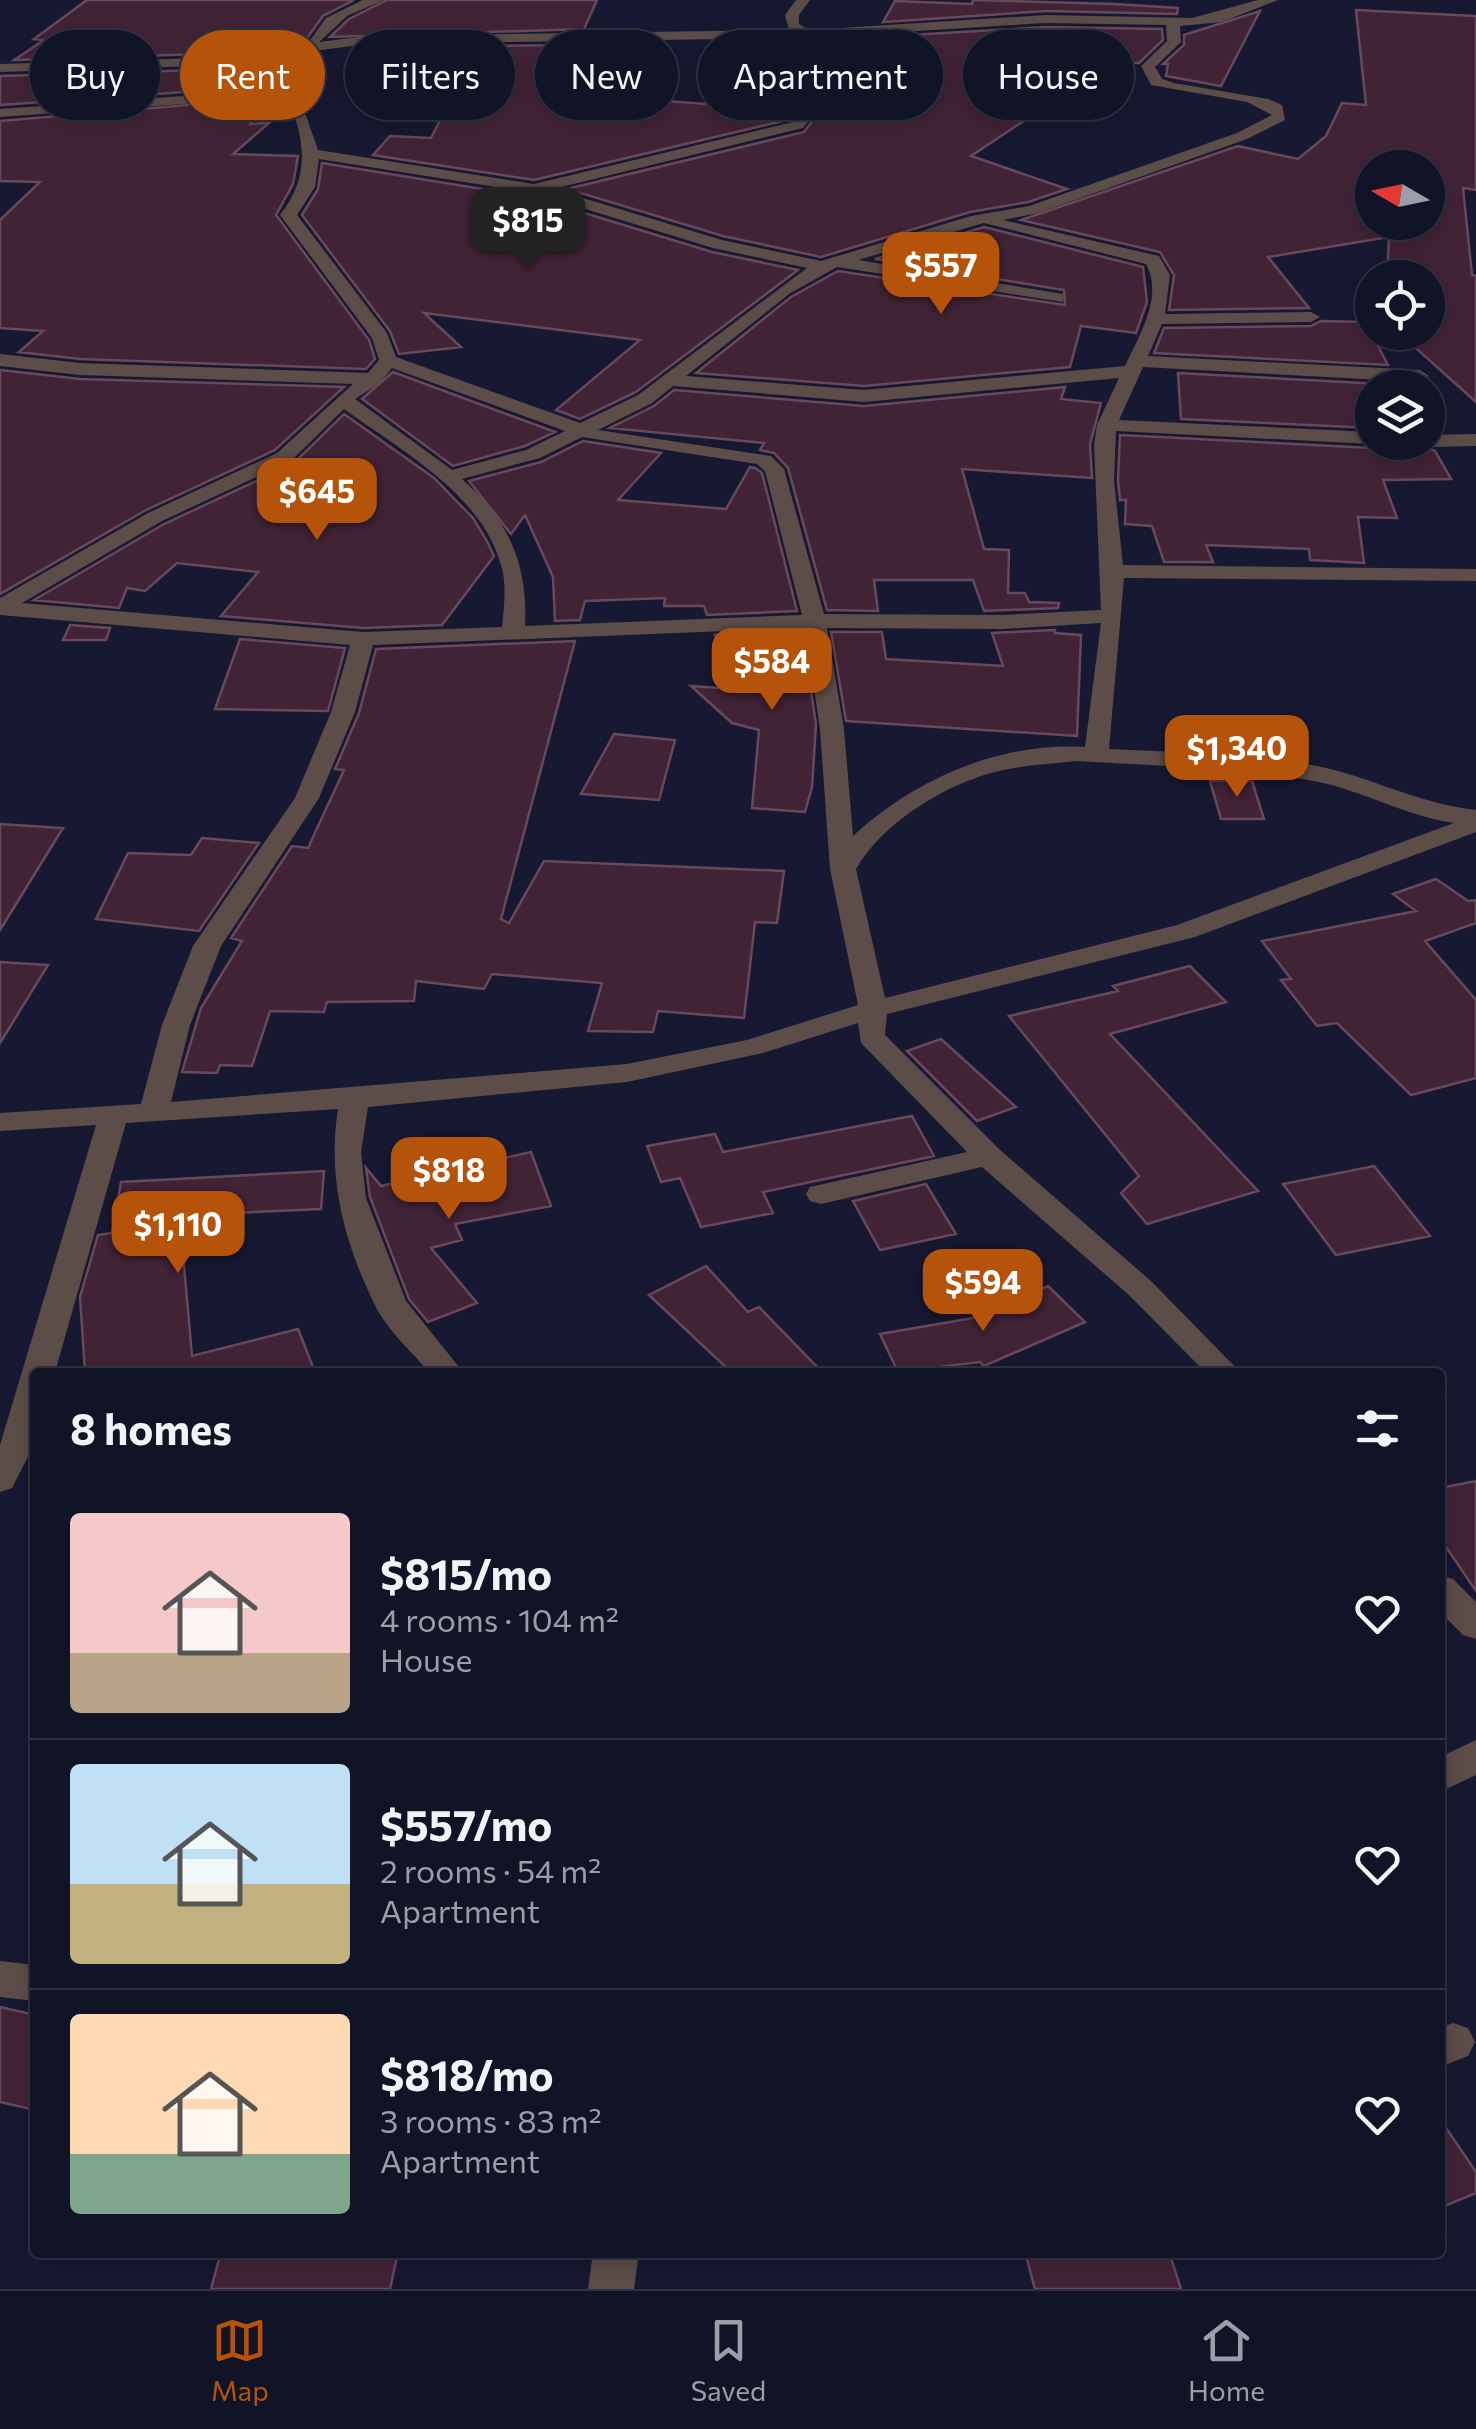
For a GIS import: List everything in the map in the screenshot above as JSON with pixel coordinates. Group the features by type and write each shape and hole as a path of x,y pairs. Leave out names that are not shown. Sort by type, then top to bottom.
{"street":[{"path":"329,18 330,0"},
{"path":"318,30 329,18 377,0"},
{"path":"802,30 792,26 792,14 803,0"},
{"path":"874,30 1046,19 1218,19 1271,0"},
{"path":"448,477 533,454 645,399 784,290 828,264 977,219 1032,210 1242,136 1280,117 1277,108 1260,100 1183,91 1156,82 1148,66 1174,42 1173,21"},
{"path":"325,46 367,40 698,36"},
{"path":"0,68 180,63"},
{"path":"0,113 180,100"},
{"path":"303,120 312,179 288,215 381,337 388,360"},
{"path":"535,189 803,120"},
{"path":"311,153 535,189 719,244 1057,298"},
{"path":"977,219 1153,260 1163,270 1165,280 1154,319 1107,425 1103,470 1113,571 1112,616 1096,754"},
{"path":"1154,319 1311,317"},
{"path":"0,360 80,369 374,380"},
{"path":"388,360 374,380 343,399 284,457 155,518 62,568 0,608 363,639 1112,616"},
{"path":"388,360 624,442 764,460 774,469 815,624 832,729 844,869 873,1009 871,1037 988,1156 1142,1289 1220,1368"},
{"path":"667,380 864,396 1134,366 1355,374"},
{"path":"343,399 448,477 505,542 514,569 514,635"},
{"path":"1107,425 1355,437"},
{"path":"1445,440 1476,440"},
{"path":"1113,571 1476,576"},
{"path":"154,1112 176,1025 207,946 307,798 342,712 363,639"},
{"path":"844,869 855,848 883,822 970,770 1037,758 1096,754 1244,764 1324,776 1424,811 1476,821"},
{"path":"0,1122 354,1098 627,1073 753,1047 873,1009 1186,931 1476,821"},
{"path":"354,1098 346,1152 351,1198 391,1305 444,1368"},
{"path":"39,1368 114,1114"},
{"path":"821,1194 988,1156"},
{"path":"0,1479 18,1443 30,1401"},
{"path":"1445,1595 1476,1626"},
{"path":"1445,1773 1476,1756"},
{"path":"0,1978 30,1982"},
{"path":"611,2289 615,2258"}],"building":[{"path":"87,0 354,0 323,16 313,30 180,30 180,55 160,55 160,30 46,30"},
{"path":"387,0 597,0 584,29 345,30 345,37 330,37 349,19"},
{"path":"973,0 1178,8 1177,14 1046,11 883,22 895,1 972,4"},
{"path":"1356,10 1476,16 1476,190 1463,188 1472,275 1476,276 1476,402 1445,370 1418,350 1445,350 1445,260 1388,260 1389,240 1445,240 1445,150 1355,150 1355,240 1371,240 1268,257 1309,308 1169,310 1174,275 1160,252 1021,220 1238,146 1298,159 1326,136 1342,103 1366,105"},
{"path":"1260,11 1221,86 1166,76 1168,64 1163,64 1184,45 1184,35"},
{"path":"1162,29 1163,40 1139,63 1134,63 1134,30 994,30"},
{"path":"963,32 963,120 1025,120 971,156 1067,189 1028,202 970,212 821,257 723,236 567,189 804,132 813,120 943,120 943,33"},
{"path":"535,45 535,120 678,120 678,102 698,103 698,120 787,120 534,180 373,155 390,136 431,138 440,120 515,120 515,46"},
{"path":"30,49 30,59 14,60"},
{"path":"160,71 180,71 180,92 160,94"},
{"path":"30,75 30,103 0,105 0,76"},
{"path":"180,106 180,120 269,123 233,154 298,156 293,184 276,215 369,340 375,359 366,369 80,359 19,352 43,331 0,328 0,220 40,182 0,181 0,121 160,120 160,107"},
{"path":"322,163 532,197 712,252 798,270 636,392 580,419 556,410 640,340 424,313 461,347 399,354 390,331 302,215 318,189"},
{"path":"984,227 1143,267 1147,302 1136,333 1081,326 1070,367 864,386 696,373 791,297 838,271 1065,305 1064,290 875,259"},
{"path":"1321,321 1355,322 1355,350 1380,350 1388,365 1154,353 1164,328 1311,326"},
{"path":"0,370 80,379 344,387 275,450 146,510 0,594"},
{"path":"393,372 555,432 525,446 453,466 362,399"},
{"path":"1178,373 1355,383 1355,427 1181,419"},
{"path":"1065,387 1061,399 1101,403 1090,444 1092,478 962,469 984,549 1009,550 1008,593 1025,593 1029,602 1059,603 1058,608 984,611 973,580 874,580 878,611 827,610 788,468 774,453 760,450 764,443 610,428 654,406 674,390 864,406"},
{"path":"344,414 434,478 473,518 494,556 442,625 363,628 221,616 258,572 177,563 145,591 127,588 119,608 34,600 164,524 293,464"},
{"path":"1120,435 1355,447 1355,460 1440,460 1451,479 1383,480 1397,518 1358,517 1364,563 1310,560 1309,549 1206,545 1213,562 1164,562 1152,526 1125,524 1126,500 1120,500"},
{"path":"583,441 661,453 618,500 726,509 750,467 762,473 797,611 707,615 704,606 664,606 665,598 585,601 580,620 555,621 553,577 525,515 511,534 469,481 541,462"},
{"path":"70,625 110,628 106,640 63,640"},
{"path":"1055,630 1081,635 1077,736 846,721 831,632 882,632 886,659 1003,666 992,633"},
{"path":"802,632 816,724 812,787 805,812 752,808 759,730 732,723 691,686 736,689 715,635"},
{"path":"240,639 345,648 328,711 215,709"},
{"path":"575,641 501,919 509,923 544,861 784,871 777,923 755,922 744,1018 658,1011 653,1032 588,1031 602,983 492,974 484,989 416,981 414,1001 327,1002 324,1012 270,1011 252,1066 220,1065 217,1073 182,1072 201,1008 242,941 231,938 292,846 308,848 344,770 335,769 359,713 376,649"},
{"path":"614,734 675,740 659,800 581,794"},
{"path":"1210,781 1252,781 1264,819 1221,819"},
{"path":"0,824 63,828 0,930"},
{"path":"202,838 259,843 199,931 96,919 128,853 191,855"},
{"path":"1436,879 1468,901 1476,900 1476,923 1425,941 1476,1000 1476,1078 1411,1095 1337,1023 1317,1026 1281,980 1291,979 1262,941 1416,911 1393,894"},
{"path":"0,962 48,965 0,1043"},
{"path":"1190,966 1226,1002 1110,1034 1258,1191 1147,1224 1121,1193 1139,1176 1009,1016 1118,991 1113,986"},
{"path":"941,1039 1016,1107 977,1121 907,1051"},
{"path":"912,1116 934,1156 763,1192 773,1213 701,1227 680,1178 661,1182 647,1146 715,1134 723,1152"},
{"path":"531,1152 551,1206 455,1224 462,1240 431,1248 477,1303 428,1322 409,1299 370,1197 366,1168 381,1186"},
{"path":"1374,1166 1430,1236 1336,1255 1283,1184"},
{"path":"324,1171 321,1209 192,1215 205,1248 183,1254 192,1356 298,1329 313,1368 85,1368 80,1297 98,1235 112,1233 121,1182"},
{"path":"926,1184 956,1234 880,1250 853,1201"},
{"path":"706,1266 748,1312 759,1307 818,1368 727,1368 649,1295"},
{"path":"1048,1286 1085,1322 984,1366 980,1362 896,1368 880,1334 979,1317"},
{"path":"1476,1481 1476,1591 1445,1545 1445,1487"},
{"path":"0,2007 30,2014 30,2109 0,2102"},
{"path":"1445,2126 1476,2172 1476,2193 1445,2206"},
{"path":"219,2258 397,2258 390,2289 211,2289"},
{"path":"1027,2258 1171,2258 1181,2289 1035,2289"}]}
